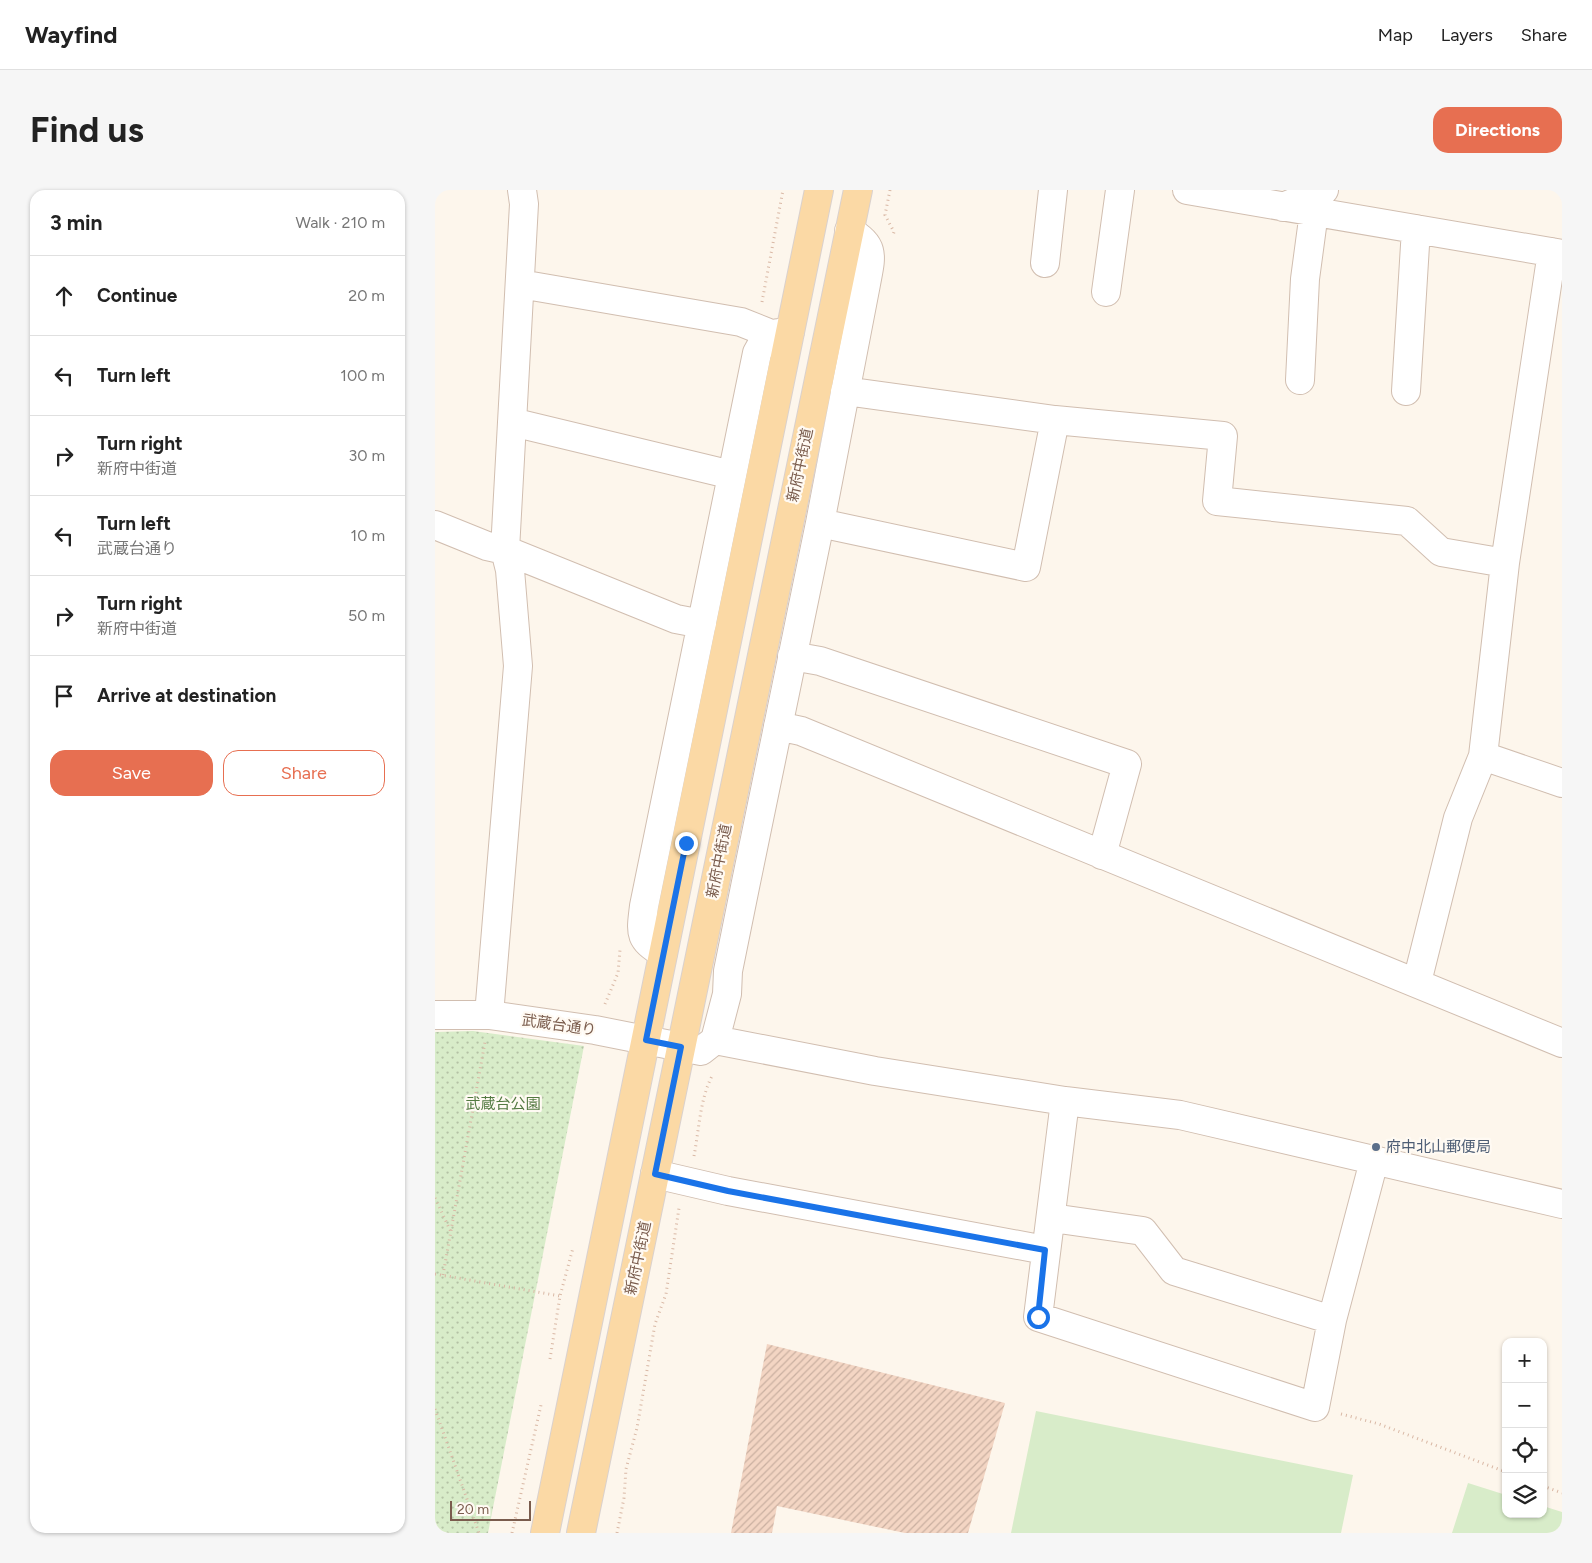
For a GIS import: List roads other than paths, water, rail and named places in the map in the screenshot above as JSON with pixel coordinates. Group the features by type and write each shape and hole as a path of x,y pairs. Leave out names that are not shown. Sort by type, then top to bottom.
{"main road":[{"path":"545,1533 756,506 780,332 819,190"},
{"name":"新府中街道","path":"581,1533 858,190"}],"street":[{"path":"489,1015 518,666 510,570 505,550 524,204 522,190"},
{"path":"1045,263 1053,190"},
{"path":"1106,292 1120,190"},
{"path":"1187,190 1283,207 1319,201 1416,229 1557,253 1505,564 1483,756 1458,818 1417,982"},
{"path":"1300,380 1305,279 1319,201"},
{"path":"1407,392 1416,229"},
{"path":"849,231 862,237 871,254 820,523 728,970 727,994 715,1040 875,1071 1065,1101 1180,1115 1562,1204"},
{"path":"520,284 741,322 780,332"},
{"path":"663,953 648,945 643,936 642,926 757,353 763,342 780,332"},
{"path":"845,391 1055,420 1223,436 1217,501 1407,521 1441,552 1505,564"},
{"path":"820,523 1026,567 1055,420"},
{"path":"512,422 732,475"},
{"path":"435,525 487,546 505,550 676,618 702,624"},
{"path":"792,656 820,661 1127,764 1102,855"},
{"path":"778,726 801,731 1562,1043"},
{"path":"1483,756 1562,783"},
{"name":"武蔵台通り","path":"435,1015 489,1015 595,1030 701,1051 715,1040"},
{"path":"1065,1101 1052,1218 1045,1250 1038,1317 1315,1407 1332,1320 1374,1161"},
{"path":"655,1174 728,1191 1045,1250"},
{"path":"1052,1218 1143,1231 1174,1271 1332,1320"}],"place":[{"name":"府中北山郵便局","path":"1376,1147"}],"park label":[{"name":"武蔵台公園","path":"503,1104"}]}
